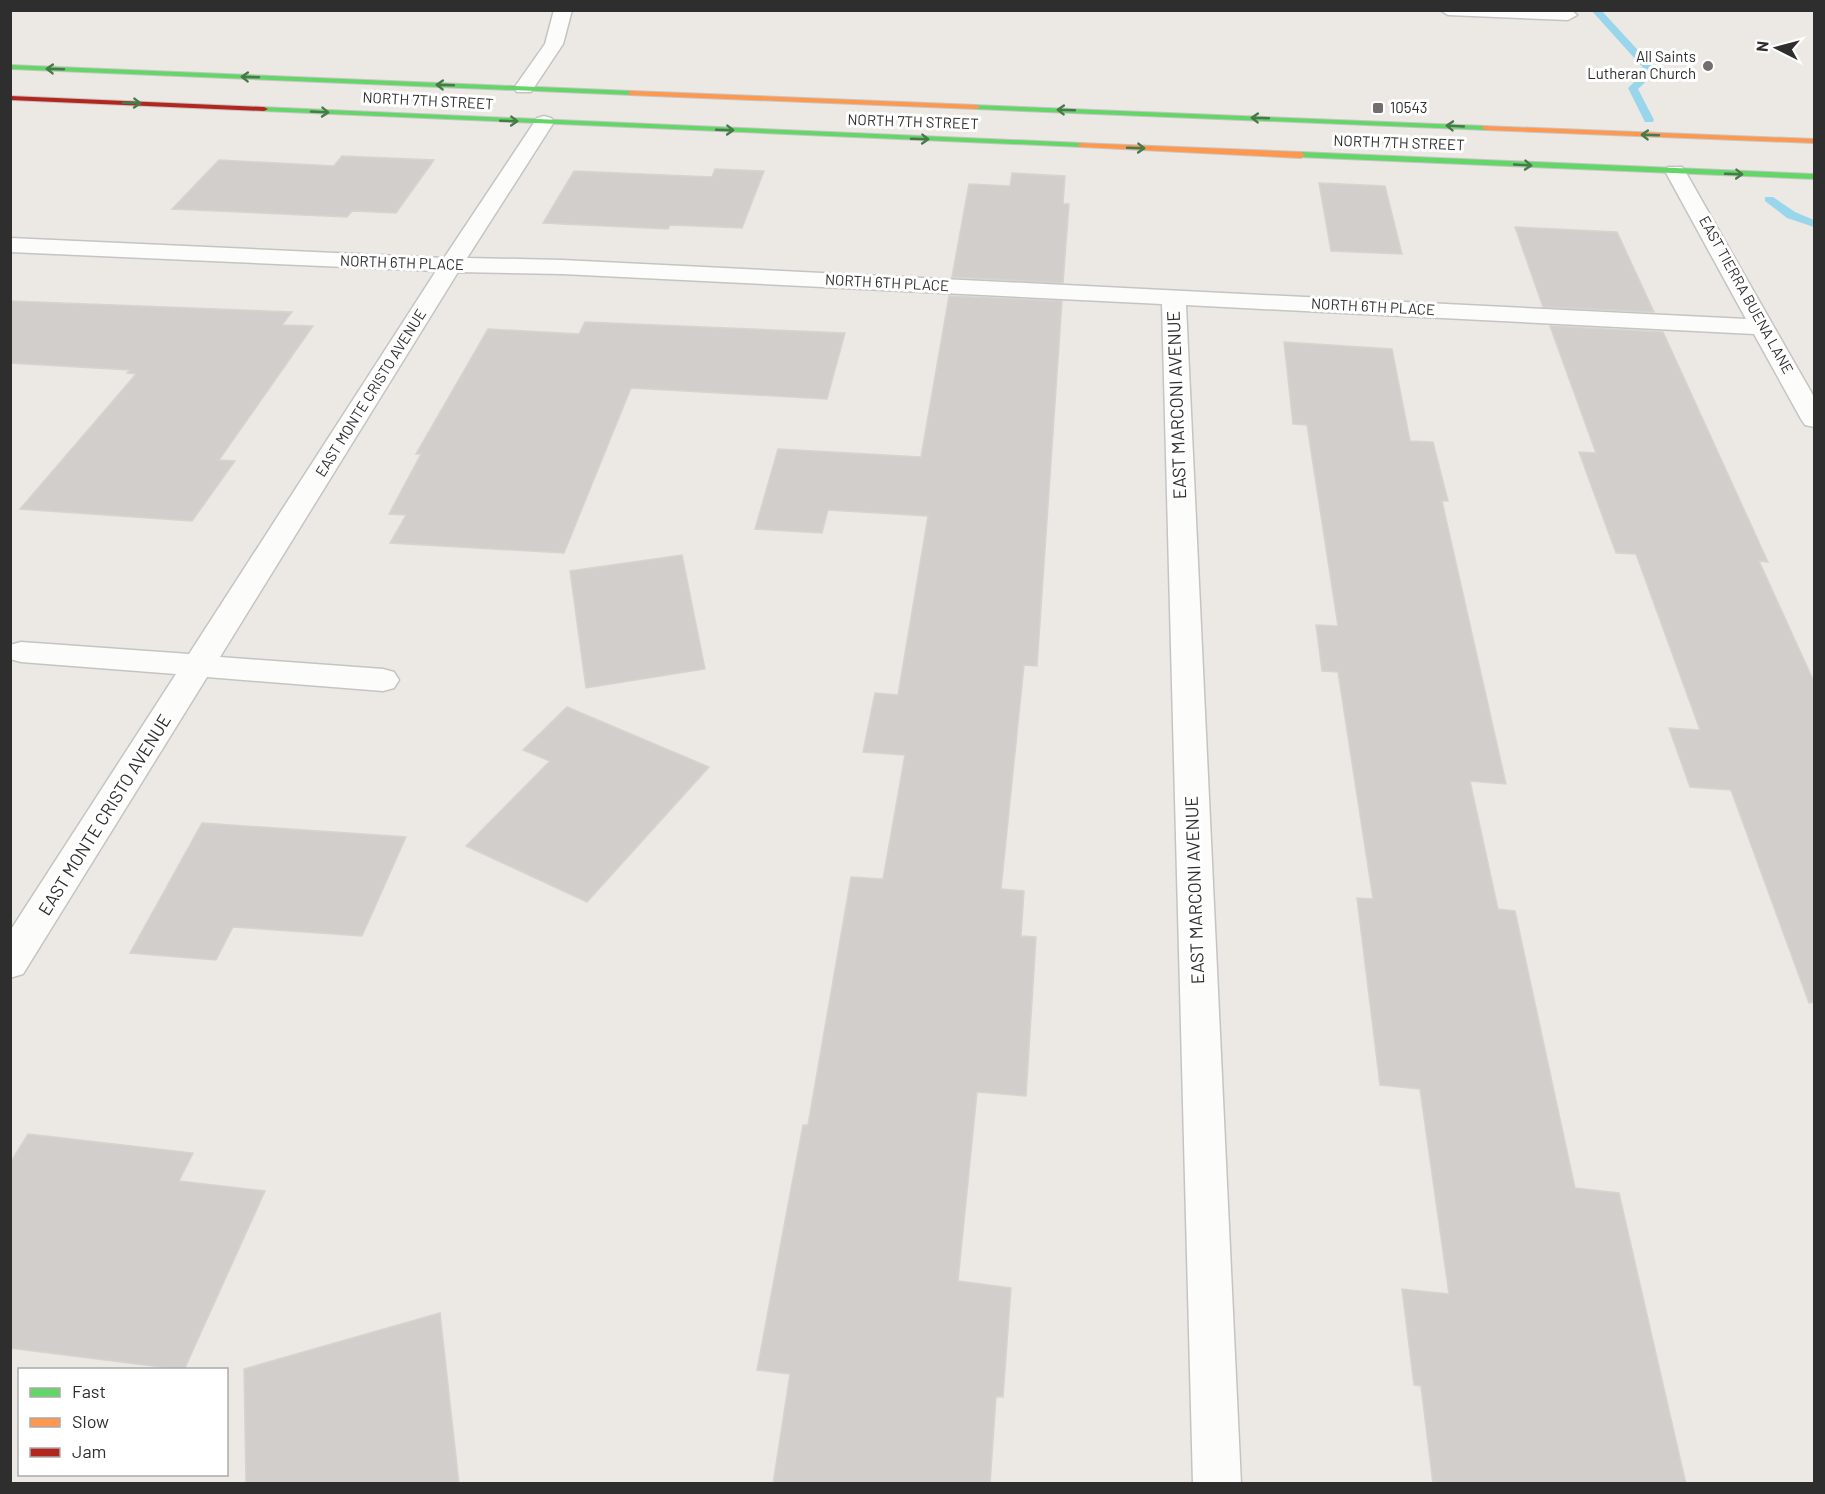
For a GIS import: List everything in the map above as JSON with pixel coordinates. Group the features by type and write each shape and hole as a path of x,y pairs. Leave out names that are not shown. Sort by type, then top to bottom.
{"main road":[{"name":"NORTH 7TH STREET","path":"10,67 1815,141"},
{"path":"472,101 524,88 573,106 686,129"},
{"path":"261,109 317,97"},
{"name":"NORTH 7TH STREET","path":"10,98 1815,177"},
{"path":"1663,150 1708,137 1738,151"},
{"path":"1574,167 1641,155"},
{"path":"1756,159 1815,177"}],"street":[{"path":"524,88 554,44 563,10"},
{"path":"1448,10 1568,15"},
{"name":"EAST MONTE CRISTO AVENUE","path":"10,963 200,666 451,265 544,122"},
{"name":"EAST TIERRA BUENA LANE","path":"1676,171 1815,419"},
{"name":"NORTH 6TH PLACE","path":"10,245 451,265 562,267 1764,327"},
{"name":"EAST MARCONI AVENUE","path":"1173,297 1217,1484"},
{"path":"21,652 383,680"}],"building":[{"path":"342,156 434,160 396,213 352,211 347,217 172,209 219,160 334,166"},
{"path":"715,169 764,171 742,228 670,225 668,229 543,223 574,171 712,177"},
{"path":"1012,173 1065,176 1063,204 1069,204 1063,283 952,277 969,184 1010,186"},
{"path":"1319,183 1385,186 1402,254 1331,251"},
{"path":"1515,227 1617,232 1654,312 1543,307"},
{"path":"949,296 1062,301 1037,666 1024,665 1001,889 1024,891 1021,936 1036,937 1026,1096 977,1092 958,1281 1011,1288 1003,1397 996,1397 990,1484 773,1484 790,1374 757,1370 803,1125 808,1125 851,877 883,879 905,755 863,752 875,693 898,695 928,516 828,510 822,533 755,529 778,449 921,457"},
{"path":"10,301 292,312 282,325 313,326 219,460 235,461 192,521 20,509 136,374 127,373 130,370 10,363"},
{"path":"585,322 845,333 827,399 631,388 564,553 390,543 406,515 389,514 421,454 416,454 488,329 579,334"},
{"path":"1550,326 1663,332 1768,562 1759,561 1815,684 1815,1002 1809,1003 1731,790 1690,787 1669,728 1700,730 1636,554 1616,553 1579,452 1596,453"},
{"path":"1284,342 1392,349 1410,441 1433,442 1448,501 1442,501 1506,784 1470,781 1498,909 1515,911 1575,1188 1619,1193 1686,1484 1433,1484 1421,1386 1414,1385 1402,1289 1449,1294 1420,1089 1380,1085 1357,898 1373,899 1338,672 1322,671 1316,625 1338,626 1307,425 1293,424"},
{"path":"682,555 705,669 586,688 570,571"},
{"path":"567,707 709,767 587,902 466,846 550,761 523,750"},
{"path":"202,823 406,837 362,936 233,927 216,960 130,953"},
{"path":"28,1134 193,1153 179,1181 265,1191 185,1368 168,1368 10,1348 10,1163"},
{"path":"440,1313 459,1484 246,1484 244,1369"}],"waterway":[{"path":"1595,10 1652,71 1633,88 1649,120"},
{"path":"1769,199 1791,215 1814,224"}],"traffic: fast":[{"path":"10,67 632,93"},
{"path":"976,107 1486,128"},
{"path":"264,109 1082,145"},
{"path":"1301,155 1814,177"}],"traffic: slow":[{"path":"632,93 976,107"},
{"path":"1486,128 1814,141"},
{"path":"1082,145 1301,155"}],"traffic: jam":[{"path":"10,98 264,109"}],"place":[{"name":"All Saints Lutheran Church","path":"1708,66"},
{"name":"10543","path":"1378,108"}]}
